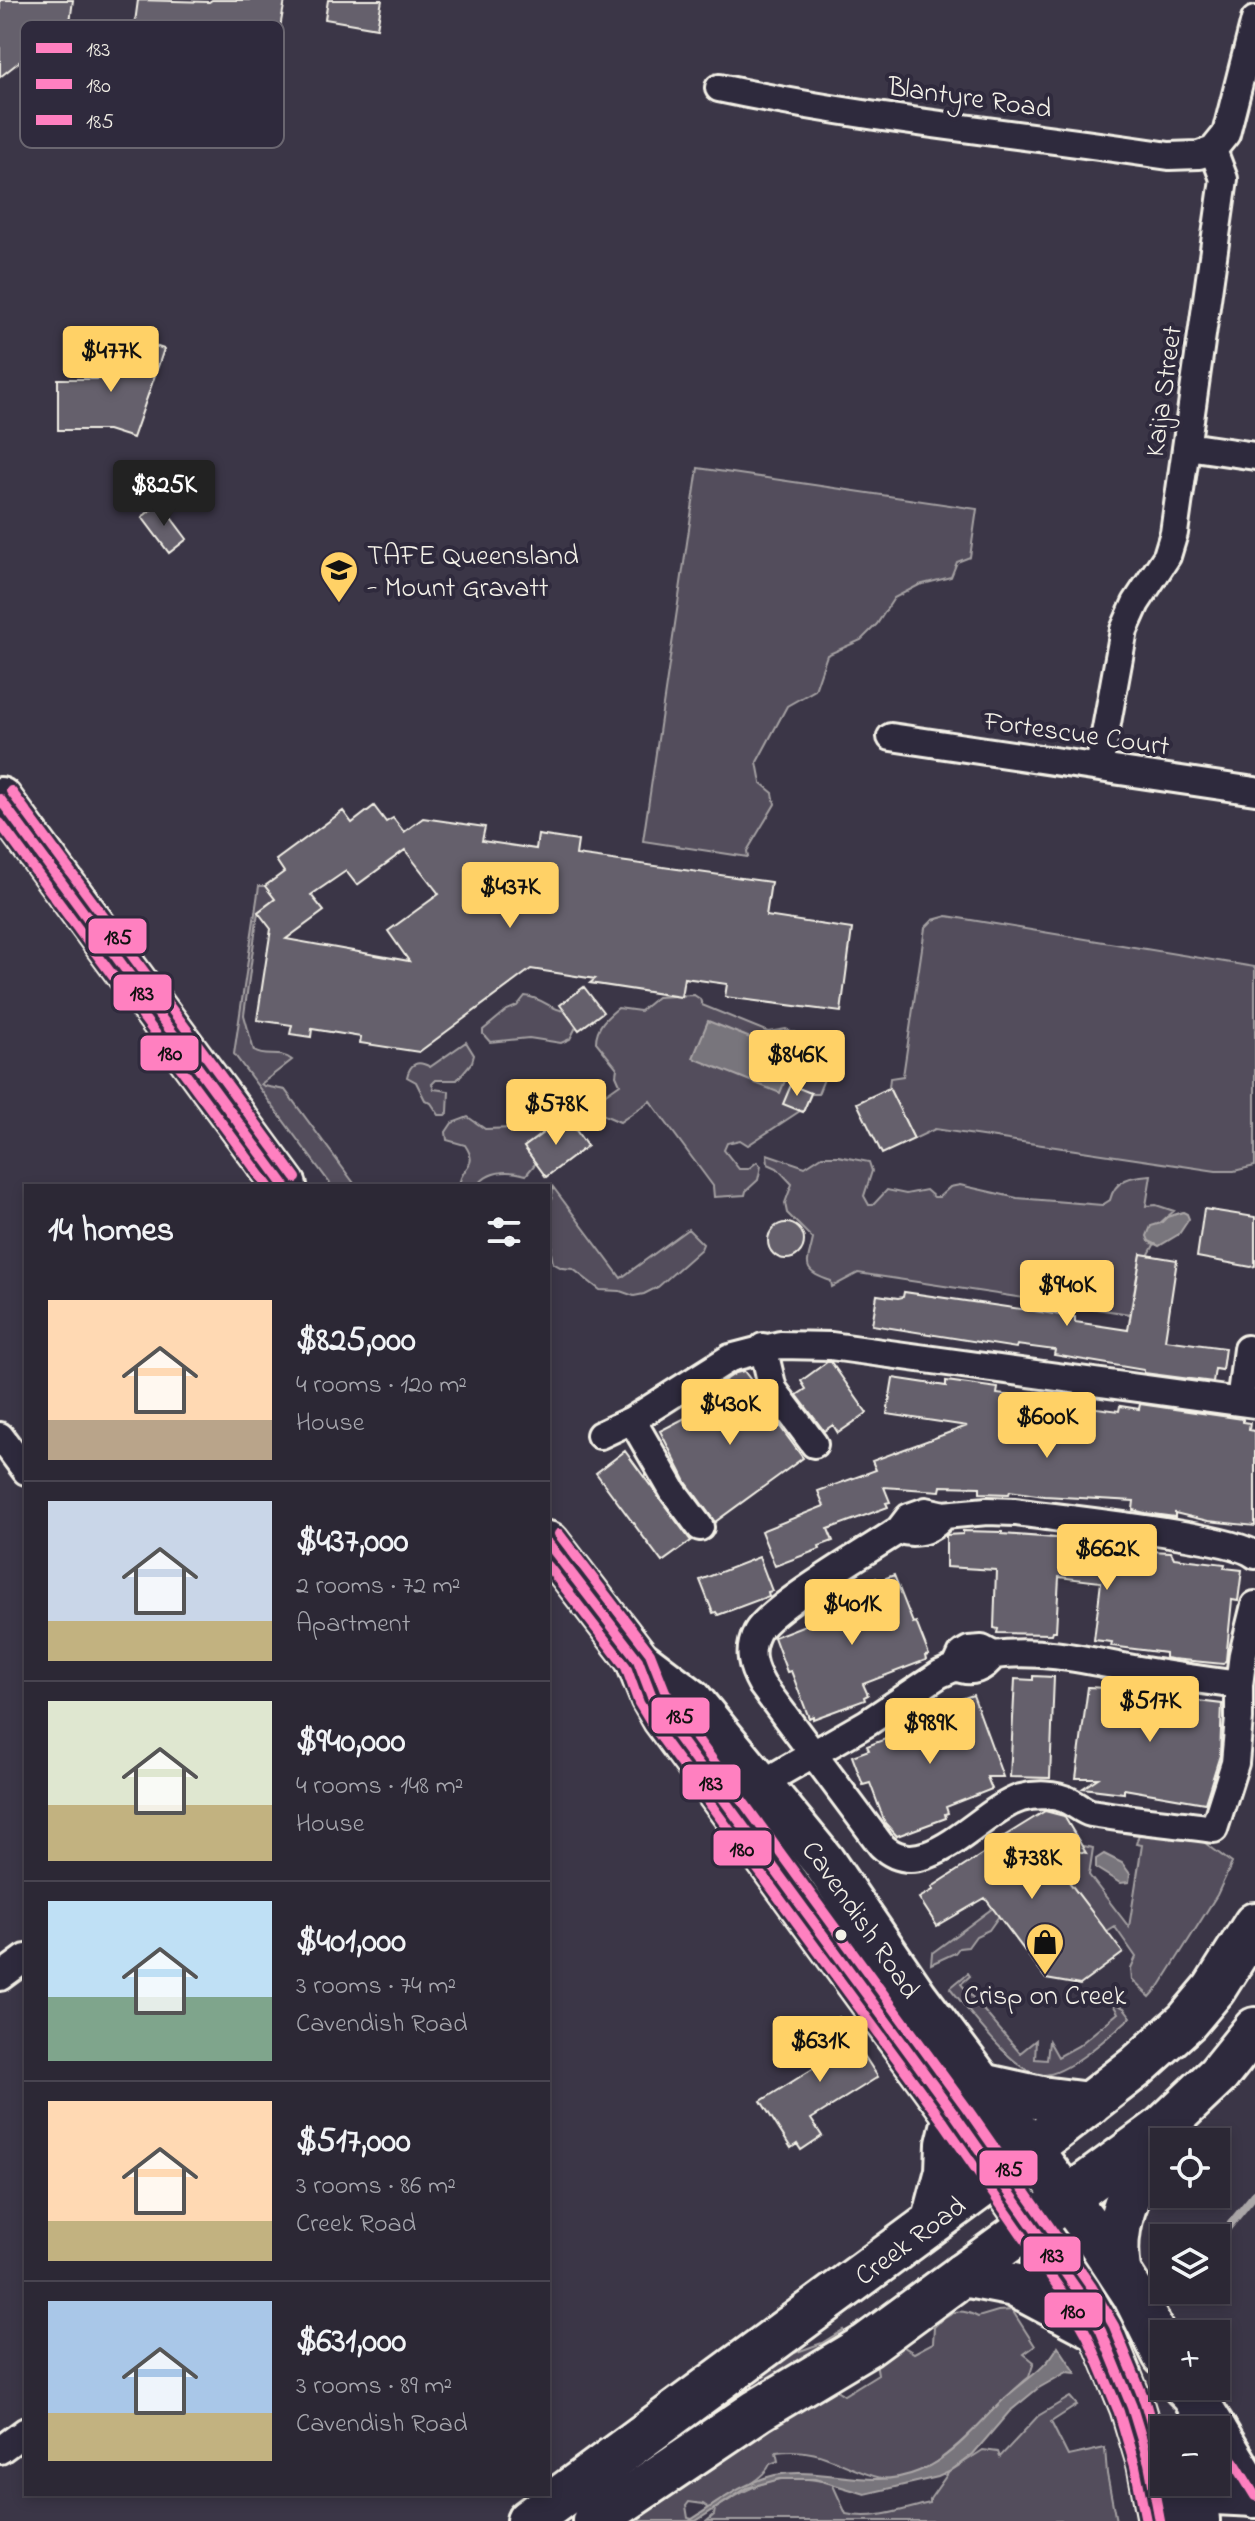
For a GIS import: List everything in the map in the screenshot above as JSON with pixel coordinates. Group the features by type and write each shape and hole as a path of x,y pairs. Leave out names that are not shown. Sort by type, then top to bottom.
{"main road":[{"path":"0,799 284,1184"},
{"name":"Cavendish Road","path":"553,1561 638,1660 691,1700 744,1794 823,1861 916,1997 968,2100 997,2175 1080,2294 1101,2331 1132,2407 1158,2508"},
{"name":"Creek Road","path":"528,2521 997,2175 1163,2044 1214,1989 1255,1924"},
{"path":"1162,2128 1218,2075 1255,2029"},
{"path":"934,2220 947,2171 948,2144 968,2100 1041,2098 1089,2104"},
{"name":"Cavendish Road","path":"968,2100 1030,2150 1119,2270 1150,2324"},
{"path":"594,2521 757,2411 867,2345 1150,2137"},
{"path":"1119,2270 1116,2240 1119,2219 1150,2153"},
{"path":"962,2275 1014,2285 1101,2331"},
{"path":"1230,2456 1255,2498"}],"street":[{"path":"1213,150 1226,134 1255,20"},
{"name":"Blantyre Road","path":"719,88 832,109 1169,156 1199,155 1213,150"},
{"name":"Kaija Street","path":"1099,767 1124,630 1136,603 1167,556 1174,533 1224,179 1213,150"},
{"path":"1187,446 1255,456"},
{"name":"Fortescue Court","path":"891,737 1255,791"},
{"path":"600,1435 632,1420 730,1358 763,1347 831,1346 1247,1403 1247,1349"},
{"path":"763,1347 773,1389 814,1444"},
{"path":"632,1420 673,1491 700,1527"},
{"path":"0,1436 24,1468"},
{"path":"1255,1555 1246,1549 1188,1537 1015,1512 944,1515 925,1530 899,1530 771,1616 754,1640 752,1668 881,1845 888,1852 905,1858 942,1849 1012,1801 1039,1795 1066,1799 1086,1812 1214,1829 1235,1763 1239,1685 1255,1605"},
{"path":"744,1794 956,1667 962,1654 969,1650 982,1649 993,1655 1015,1652 1058,1655 1239,1685"},
{"path":"0,1977 24,1959"},
{"path":"0,2450 24,2432"},
{"path":"1158,2508 1197,2500 1255,2498"}],"shaded area":[{"path":"698,468 977,509 970,557 957,562 951,577 919,585 894,598 877,624 861,640 827,655 815,690 787,706 757,762 761,783 773,793 775,804 747,851 748,857 643,841"},
{"path":"259,886 265,886 275,899 258,912 244,1015 254,1051 292,1060 261,1084 285,1090 355,1184 331,1184 234,1054"},
{"path":"947,916 1255,967 1255,1166 1216,1171 935,1129 914,1139 889,1088 890,1078 903,1076 925,928 933,920"},
{"path":"694,995 702,1005 768,1032 786,1029 836,1049 818,1094 811,1094 803,1112 800,1111 748,1145 740,1140 727,1143 724,1150 739,1169 748,1169 757,1162 761,1166 758,1180 745,1195 714,1197 713,1186 650,1101 620,1122 597,1112 595,1107 600,1098 620,1084 617,1068 596,1042 606,1018 618,1008 640,1011 657,997"},
{"path":"525,996 565,1011 576,1027 570,1039 561,1043 529,1038 490,1042 483,1030 507,1010 517,1006"},
{"path":"708,1021 795,1056 780,1093 693,1058"},
{"path":"466,1042 474,1055 472,1062 457,1080 436,1080 432,1084 434,1089 449,1091 448,1112 439,1115 425,1100 416,1082 407,1077 408,1072 415,1064 430,1067"},
{"path":"564,1089 572,1098 566,1116 524,1147 536,1163 526,1175 499,1173 479,1184 459,1184 471,1158 465,1145 447,1140 446,1132 452,1123 468,1117 485,1129 515,1128 548,1106 558,1091"},
{"path":"767,1154 805,1167 822,1156 869,1162 872,1171 864,1196 869,1205 873,1205 887,1190 906,1194 926,1190 939,1197 950,1187 960,1185 1017,1198 1102,1205 1110,1200 1120,1183 1137,1176 1151,1175 1146,1206 1156,1205 1174,1211 1159,1224 1149,1241 1154,1245 1148,1256 1141,1255 1130,1314 858,1273 832,1287 831,1281 814,1274 808,1266 813,1239 787,1213 785,1203 792,1184 777,1168 768,1164"},
{"path":"553,1187 621,1278 688,1229 703,1244 658,1287 644,1294 634,1296 620,1291 600,1290 573,1269 553,1263 550,1209"},
{"path":"1183,1212 1189,1219 1179,1234 1159,1246 1149,1241 1147,1236 1151,1226"},
{"path":"1140,1831 1201,1840 1232,1863 1217,1895 1150,1997 1132,1980 1131,1968 1136,1957 1115,1927 1107,1932 1061,1871 999,1916 989,1930 976,1936 968,1947 959,1948 931,1964 932,1953 1078,1845 1093,1848 1089,1875 1129,1927 1142,1845 1136,1844"},
{"path":"1104,1854 1122,1863 1130,1874 1129,1882 1120,1883 1096,1868 1096,1859"},
{"path":"968,1973 970,1976 961,1984 1020,2053 1036,2040 1035,2059 1047,2060 1049,2041 1058,2057 1078,2046 1118,2013 1111,2001 1124,2008 1131,2017 1090,2052 1065,2068 1044,2075 1032,2072 993,2040 950,1988"},
{"path":"1012,2310 1035,2346 1024,2354 1034,2362 1029,2377 961,2442 921,2471 901,2478 881,2478 807,2452 776,2452 778,2461 770,2464 753,2482 734,2494 709,2508 689,2502 686,2506 688,2518 692,2519 689,2521 605,2521 822,2392 835,2389 844,2395 878,2374 876,2362 896,2342 914,2353 933,2343 934,2327 949,2314 965,2312 978,2317"},
{"path":"843,2330 847,2337 641,2469 636,2460 786,2356 822,2343"},
{"path":"1058,2346 1076,2373 1067,2372 1037,2389 1009,2412 973,2454 949,2472 865,2494 815,2479 780,2479 747,2488 696,2521 689,2521 741,2488 775,2475 811,2473 883,2479 919,2471 943,2458 1009,2394 1040,2369"},
{"path":"1070,2397 1077,2405 1051,2422 1068,2456 1105,2448 1116,2521 707,2521 714,2515 715,2509 744,2491 784,2479 832,2483 846,2514 857,2516 888,2513 930,2503 949,2472 983,2450 998,2452 1000,2457 1038,2416"}],"building":[{"path":"0,0 73,0 70,20 20,20 20,61 0,77"},
{"path":"138,0 285,0 281,20 135,20"},
{"path":"328,0 382,0 377,28 325,19"},
{"path":"129,337 164,349 133,438 108,430 58,430 58,379 114,379"},
{"path":"160,503 187,539 169,553 142,517"},
{"path":"374,806 386,822 393,818 404,832 423,818 485,827 482,841 536,849 538,835 578,841 576,855 771,882 766,916 852,929 841,1012 725,997 727,984 684,978 681,997 590,983 595,979 531,969 419,1052 360,1043 361,1037 312,1029 311,1037 290,1034 292,1025 257,1020 271,929 258,912 275,899 265,886 284,872 276,860 343,811 352,823","holes":["405,850 439,894 388,931 409,961 286,939 324,911 311,895 346,871 357,885"]},
{"path":"584,987 603,1012 579,1030 560,1005"},
{"path":"791,1085 811,1093 803,1112 783,1104"},
{"path":"889,1088 914,1139 882,1154 857,1103"},
{"path":"566,1116 587,1146 546,1177 524,1147"},
{"path":"1204,1209 1255,1217 1255,1266 1197,1257"},
{"path":"786,1223 798,1229 804,1241 798,1253 786,1259 774,1253 768,1241 774,1229"},
{"path":"1141,1254 1177,1260 1165,1340 1225,1348 1222,1370 1215,1369 1213,1382 1144,1373 1144,1370 1054,1355 1055,1350 1017,1345 1016,1348 872,1325 877,1295 898,1298 903,1297 904,1292 1075,1317 1075,1322 1128,1330"},
{"path":"831,1362 867,1413 838,1433 833,1425 824,1431 797,1395 806,1389 801,1381"},
{"path":"744,1371 756,1387 760,1399 803,1458 715,1522 686,1482 660,1431 720,1400 712,1389"},
{"path":"893,1378 946,1386 946,1381 998,1388 997,1394 1035,1399 1036,1394 1082,1401 1081,1406 1119,1411 1120,1406 1139,1409 1140,1404 1243,1419 1243,1422 1250,1423 1249,1430 1255,1431 1255,1526 1208,1521 1175,1513 1175,1517 1145,1513 1133,1510 1134,1501 1010,1491 1009,1494 980,1493 980,1487 941,1486 940,1491 884,1487 890,1502 886,1503 888,1507 828,1529 833,1541 775,1566 761,1531 824,1506 818,1491 876,1470 872,1461 967,1426 887,1414"},
{"path":"625,1451 691,1541 662,1562 596,1473"},
{"path":"963,1531 1069,1539 1068,1543 1086,1548 1171,1552 1174,1558 1225,1564 1224,1568 1242,1570 1238,1601 1232,1600 1226,1660 1223,1664 1165,1658 1165,1653 1111,1646 1112,1642 1094,1640 1101,1582 1059,1577 1056,1631 1052,1634 997,1633 998,1629 994,1628 996,1570 946,1567 946,1535 963,1534"},
{"path":"759,1557 772,1591 768,1592 769,1596 718,1615 713,1613 700,1580"},
{"path":"894,1575 929,1655 925,1656 926,1660 863,1684 868,1695 864,1697 865,1700 809,1718 774,1637 841,1611 836,1597 852,1591 851,1587"},
{"path":"1033,1676 1054,1677 1050,1778 1010,1777 1015,1679 1033,1680"},
{"path":"1088,1687 1157,1691 1157,1696 1222,1704 1220,1755 1205,1803 1124,1789 1124,1793 1083,1788 1098,1778 1076,1778"},
{"path":"973,1695 1003,1777 987,1777 992,1789 946,1807 946,1818 897,1836 885,1823 870,1783 863,1785 852,1756 869,1750 867,1746 912,1729 908,1720 924,1714 922,1712"},
{"path":"1045,1811 1064,1816 1086,1853 1041,1845 1123,1953 1080,1985 1046,1979 985,1898 937,1926 919,1898 995,1846 993,1843"},
{"path":"839,2017 878,2077 811,2119 822,2136 801,2150 797,2144 791,2148 761,2101 819,2065 803,2039"}],"waterway":[{"path":"1230,2225 1255,2194"}],"transit line":[{"name":"185","path":"11,791 296,1178"},
{"name":"183","path":"0,799 284,1184"},
{"name":"180","path":"0,823 267,1184"},
{"name":"185","path":"559,1534 650,1653 676,1710 966,2107 1091,2286 1114,2326 1150,2419"},
{"name":"183","path":"550,1546 638,1660 664,1718 955,2115 1080,2294 1101,2331 1132,2407 1149,2463 1160,2521"},
{"name":"180","path":"550,1569 626,1667 639,1703 653,1726 944,2123 1068,2301 1088,2337 1119,2412 1135,2466 1146,2521"},
{"name":"183","path":"1230,2455 1255,2496"}],"place":[{"name":"TAFE Queensland - Mount Gravatt","path":"339,604"},
{"name":"Crisp on Creek","path":"1045,1976"}]}
